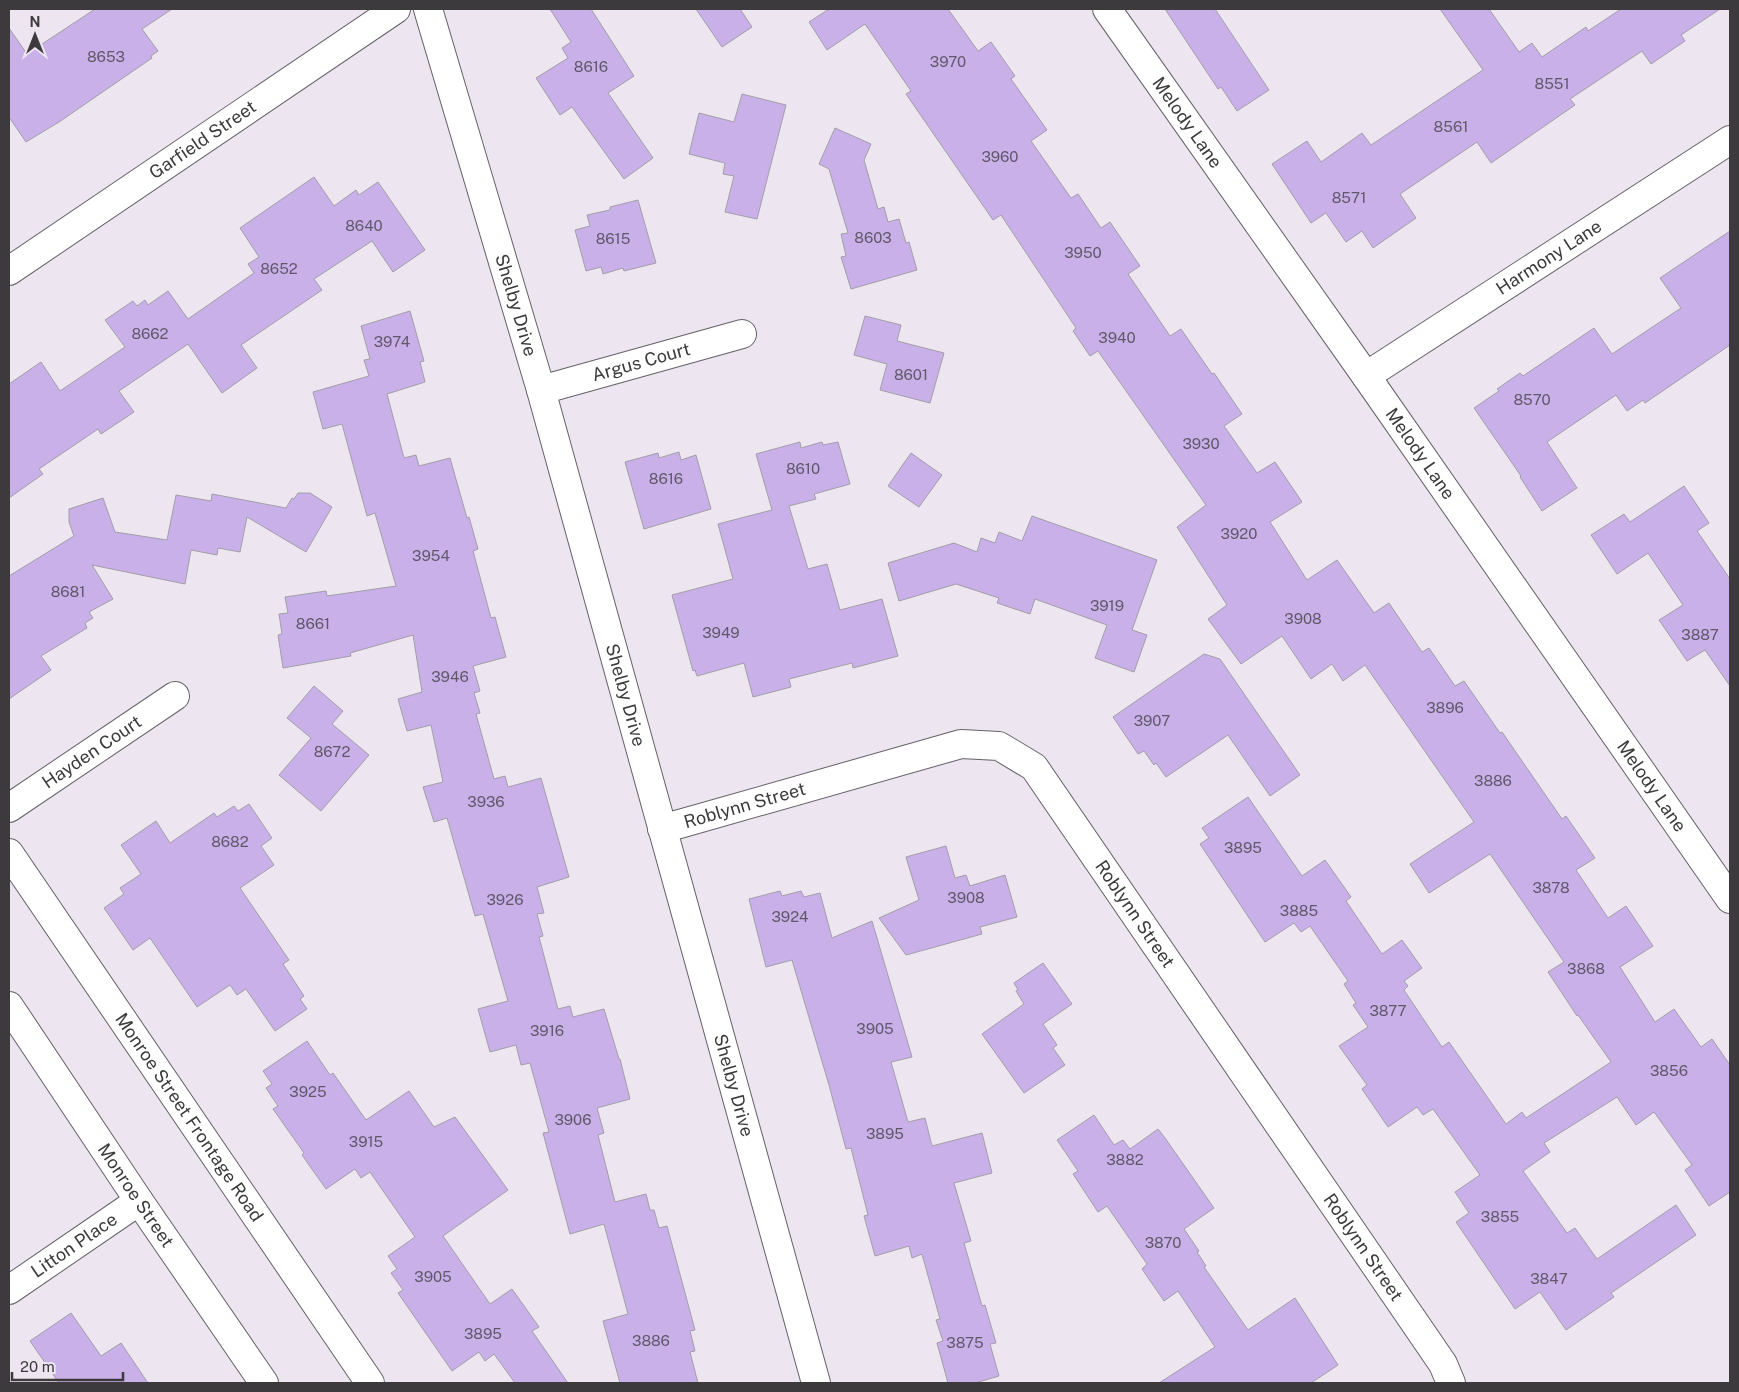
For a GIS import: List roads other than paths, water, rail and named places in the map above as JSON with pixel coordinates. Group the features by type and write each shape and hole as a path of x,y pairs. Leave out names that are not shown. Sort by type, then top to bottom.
{"street":[{"name":"Garfield Street","path":"9,271 396,9"},
{"name":"Shelby Drive","path":"428,9 541,390 816,1383"},
{"name":"Melody Lane","path":"1107,9 1366,376 1730,899"},
{"name":"Harmony Lane","path":"1366,376 1730,140"},
{"name":"Argus Court","path":"541,390 742,334"},
{"name":"Hayden Court","path":"9,808 175,696"},
{"name":"Roblynn Street","path":"662,830 961,744 998,746 1034,767 1443,1364 1451,1383"},
{"name":"Monroe Street Frontage Road","path":"9,852 370,1383"},
{"name":"Monroe Street","path":"9,1006 139,1201 264,1383"},
{"name":"Litton Place","path":"9,1290 139,1201"}]}
